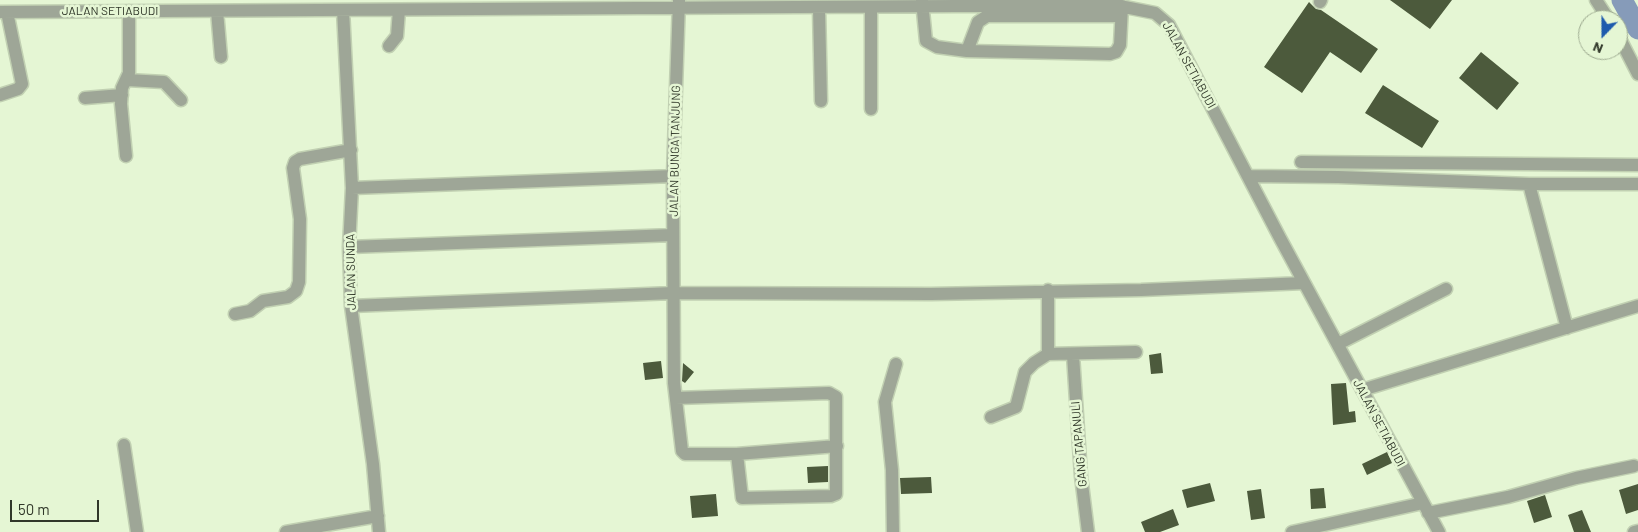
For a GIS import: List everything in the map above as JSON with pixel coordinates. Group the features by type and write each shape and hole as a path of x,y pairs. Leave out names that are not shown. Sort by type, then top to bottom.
{"street":[{"name":"JALAN SETIABUDI","path":"3,12 69,6 217,11 249,5 318,5 343,10 399,10 474,5 679,4 871,8 922,4 946,8 967,5 1119,7 1156,13 1169,26 1304,283 1439,532"},
{"name":"JALAN BUNGA TANJUNG","path":"679,4 673,176 673,293 674,383 683,452 685,454 738,454"},
{"path":"922,4 928,43 937,47 967,51 1110,54 1116,52 1120,45 1119,7 987,16 978,22 967,51"},
{"path":"126,156 122,88 129,74 138,8"},
{"path":"819,8 822,101"},
{"path":"871,8 871,109"},
{"name":"JALAN SUNDA","path":"343,10 351,150 352,188 349,247 351,306 379,532"},
{"path":"389,46 397,36 399,10"},
{"path":"217,11 221,57"},
{"path":"0,95 18,89 22,84 3,12"},
{"path":"1628,54 1638,74"},
{"path":"127,80 164,82 182,100"},
{"path":"85,98 122,95"},
{"path":"234,314 250,311 263,302 288,298 296,291 299,282 300,219 293,168 295,162 300,159 351,150"},
{"path":"1301,162 1638,165"},
{"path":"352,188 673,176"},
{"path":"1249,176 1338,177 1529,184 1638,184"},
{"path":"1529,184 1566,328"},
{"path":"349,247 673,235"},
{"path":"351,306 673,293 928,294 1048,290 1141,290 1304,283"},
{"path":"1338,344 1446,289"},
{"path":"1048,290 1048,354"},
{"path":"1362,390 1638,306"},
{"path":"991,417 1016,407 1025,372 1034,363 1048,354 1073,355 1136,352"},
{"name":"GANG TAPANULI","path":"1073,355 1081,476 1088,532"},
{"path":"893,532 892,470 885,402 896,364"},
{"path":"676,398 829,393 836,398 838,491 832,496 742,498 738,454 837,446"},
{"path":"124,445 137,532"},
{"path":"1292,532 1425,508 1508,497 1576,478 1634,466"},
{"path":"286,532 378,516"},
{"path":"1634,532 1638,531"}],"building":[{"path":"1390,0 1452,0 1430,29"},
{"path":"1309,2 1316,9 1321,10 1378,49 1361,73 1330,52 1302,93 1264,67"},
{"path":"1481,52 1519,83 1497,110 1459,78"},
{"path":"1383,85 1439,121 1422,148 1365,113"},
{"path":"1161,353 1163,373 1151,374 1149,355"},
{"path":"661,361 663,378 645,380 643,363"},
{"path":"683,363 694,372 685,383 682,381"},
{"path":"1346,383 1349,412 1355,411 1356,422 1333,425 1331,384"},
{"path":"1387,452 1392,463 1367,475 1362,464"},
{"path":"828,466 828,482 808,483 807,467"},
{"path":"931,477 932,493 901,494 900,478"},
{"path":"1210,483 1215,501 1187,508 1182,490"},
{"path":"1638,484 1638,510 1626,514 1619,490"},
{"path":"1324,488 1326,508 1311,509 1310,489"},
{"path":"1261,489 1265,518 1251,520 1247,491"},
{"path":"716,494 718,516 692,518 690,496"},
{"path":"1545,495 1552,517 1534,523 1527,501"},
{"path":"1173,509 1179,525 1160,532 1145,532 1141,522"},
{"path":"1582,510 1591,532 1574,532 1568,515"}],"waterway":[{"path":"1622,0 1638,29"}]}
